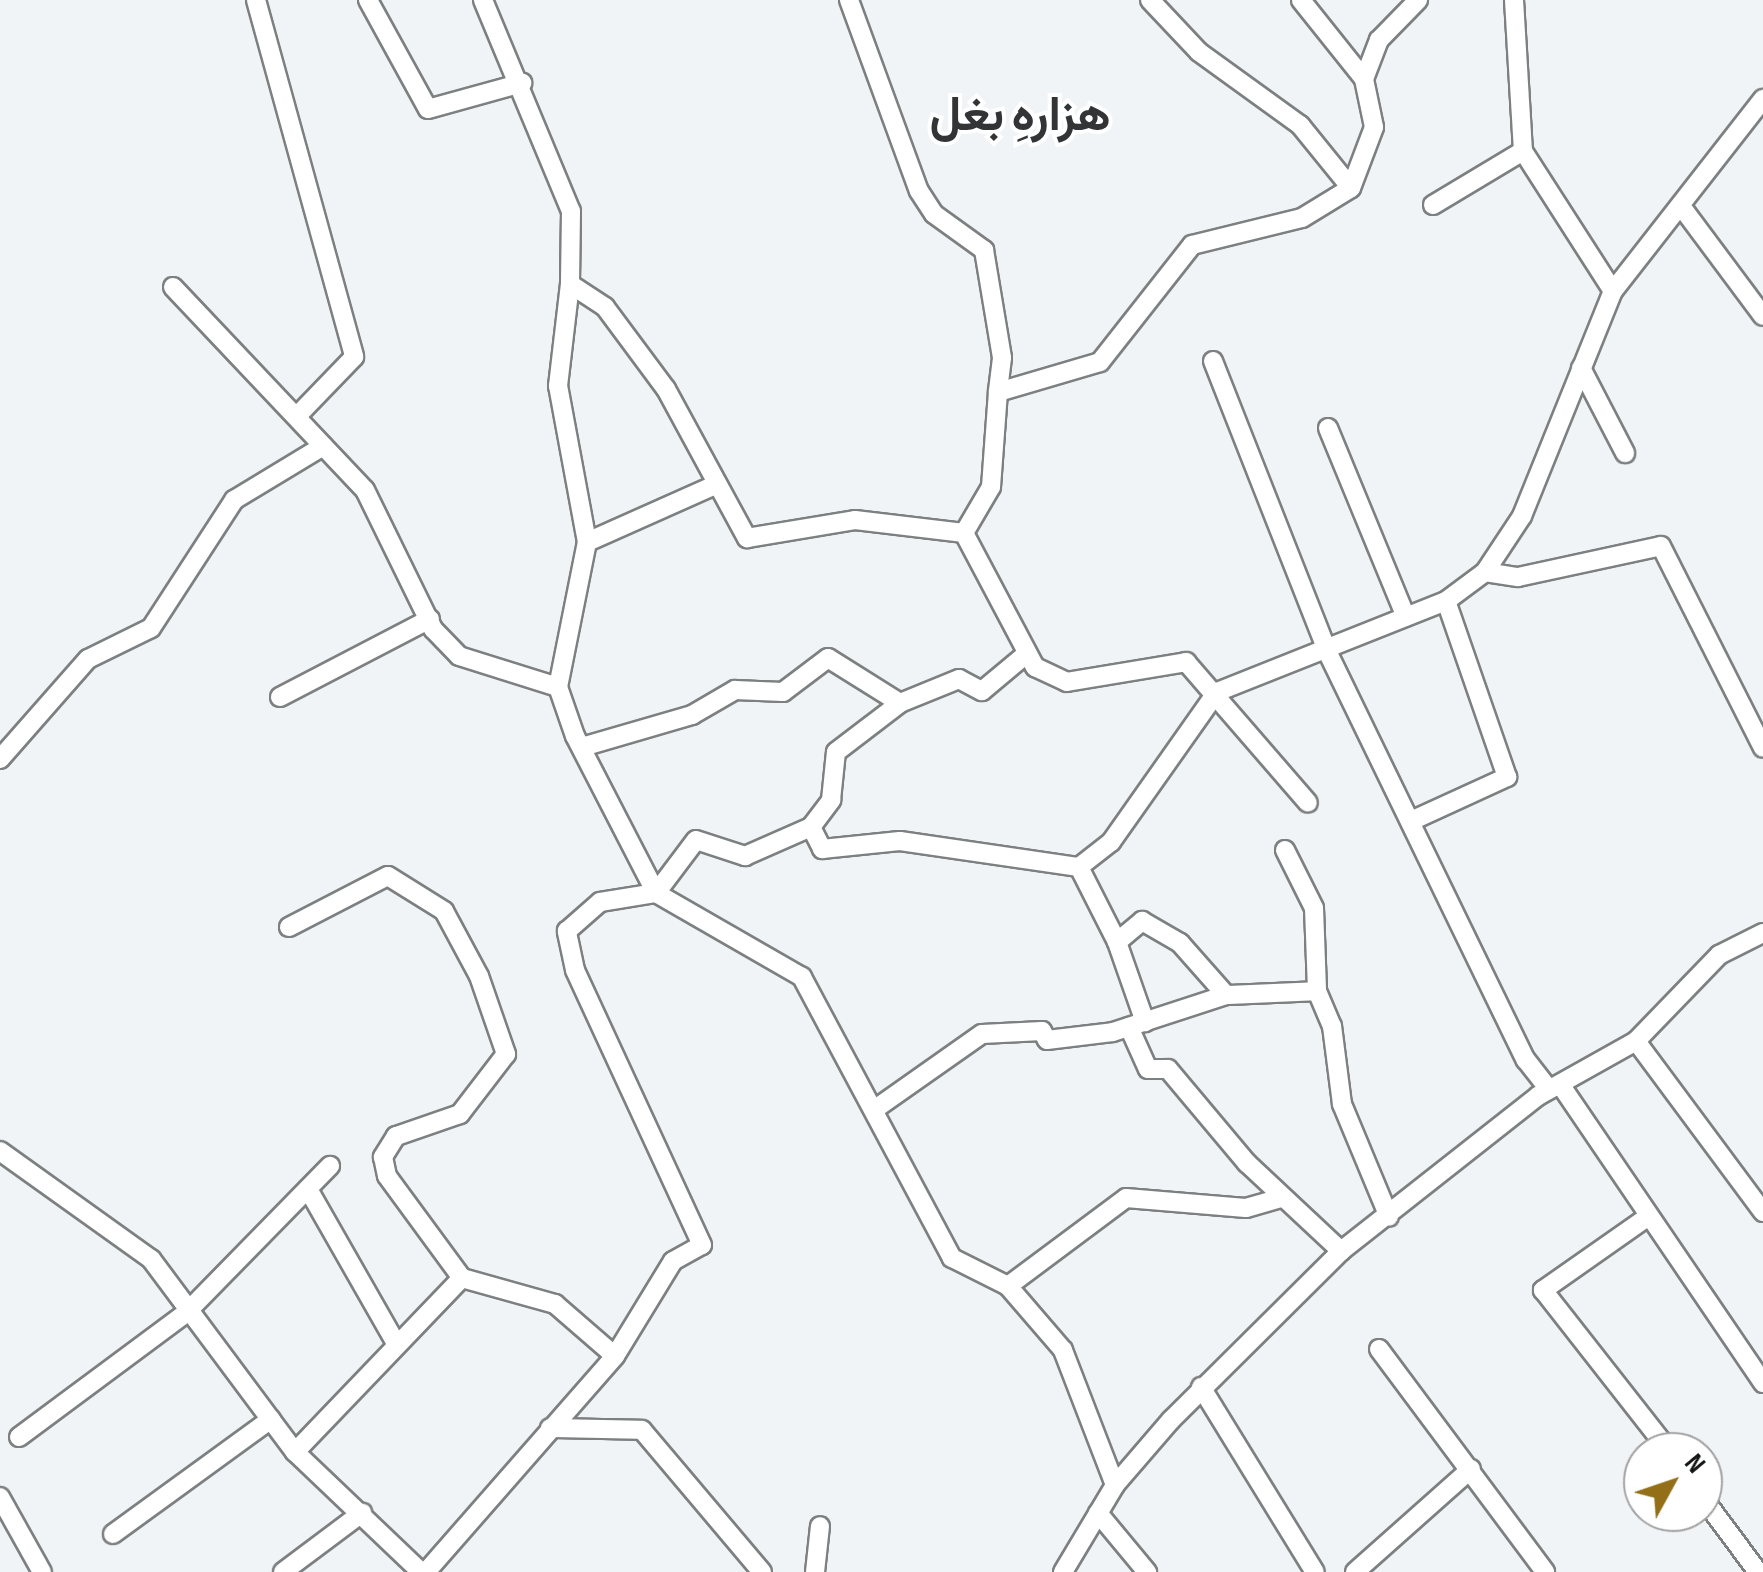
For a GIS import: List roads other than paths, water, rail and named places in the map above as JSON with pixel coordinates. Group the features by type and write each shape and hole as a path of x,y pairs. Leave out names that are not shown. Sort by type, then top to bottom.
{"street":[{"path":"256,0 354,357 296,417"},
{"path":"368,0 428,109 522,83"},
{"path":"483,0 522,83 571,212 570,284 558,386 587,542 558,687 582,747 656,893 802,977 878,1107 952,1258 1008,1286 1062,1350 1116,1485"},
{"path":"849,0 920,191 934,214 984,250 1002,358 991,487 964,533"},
{"path":"1150,0 1199,52 1300,124 1351,188"},
{"path":"998,392 1100,362 1192,244 1302,218 1351,188 1374,127 1364,79 1301,0"},
{"path":"1364,79 1379,40 1418,0"},
{"path":"1516,0 1524,151 1613,292"},
{"path":"811,827 822,848 900,842 1079,868 1111,842 1217,692 1446,602 1486,572 1522,516 1613,292 1684,210 1763,99"},
{"path":"1433,205 1524,151"},
{"path":"1684,210 1763,316"},
{"path":"570,284 606,306 666,389 713,486 747,538 855,520 964,533"},
{"path":"173,287 365,490 430,619 459,656 558,687"},
{"path":"1213,361 1327,651 1526,1060 1555,1088 1763,1383"},
{"path":"1581,368 1625,454"},
{"path":"1328,428 1406,617"},
{"path":"0,758 88,659 151,628 234,500 323,446"},
{"path":"587,542 713,486"},
{"path":"964,533 1026,656 1067,682 1186,662 1217,692 1308,803"},
{"path":"1486,572 1518,577 1661,546 1763,748"},
{"path":"1411,822 1507,777 1446,602"},
{"path":"280,697 430,619"},
{"path":"2,1157 113,1226 150,1259 186,1313 294,1452 423,1572 615,1356 674,1261 702,1245 575,970 567,932 600,902 656,893 696,840 745,856 811,827 831,800 836,752 900,703 959,678 982,691 1026,656"},
{"path":"582,747 692,715 735,690 783,692 828,658 900,703"},
{"path":"1285,850 1314,908 1316,991 1332,1026 1342,1104 1388,1216"},
{"path":"1079,868 1118,942 1148,1069 1168,1069 1281,1198 1342,1251"},
{"path":"289,927 388,876 444,910 478,976 506,1054 460,1114 396,1136 384,1157 387,1176 462,1278 555,1304 615,1356"},
{"path":"1118,942 1142,922 1180,943 1226,995"},
{"path":"1063,1572 1116,1485 1202,1387 1342,1251 1555,1088 1636,1041 1719,955 1763,933"},
{"path":"878,1107 982,1034 1042,1032 1047,1040 1137,1024 1226,995 1316,991"},
{"path":"1636,1041 1763,1212"},
{"path":"19,1437 186,1313 330,1166"},
{"path":"308,1189 396,1342"},
{"path":"1008,1286 1126,1198 1246,1208 1281,1198"},
{"path":"1646,1218 1543,1290 1654,1432"},
{"path":"294,1452 396,1342 462,1278"},
{"path":"1379,1349 1545,1572"},
{"path":"1202,1387 1315,1572"},
{"path":"114,1534 271,1420"},
{"path":"550,1428 642,1430 762,1572"},
{"path":"1355,1572 1471,1469"},
{"path":"0,1497 42,1572"},
{"path":"284,1572 362,1513"},
{"path":"1098,1513 1147,1572"},
{"path":"1723,1525 1758,1572"},
{"path":"815,1572 820,1526"}],"district":[{"name":"هزارهِ بغل","path":"1020,116"}]}
